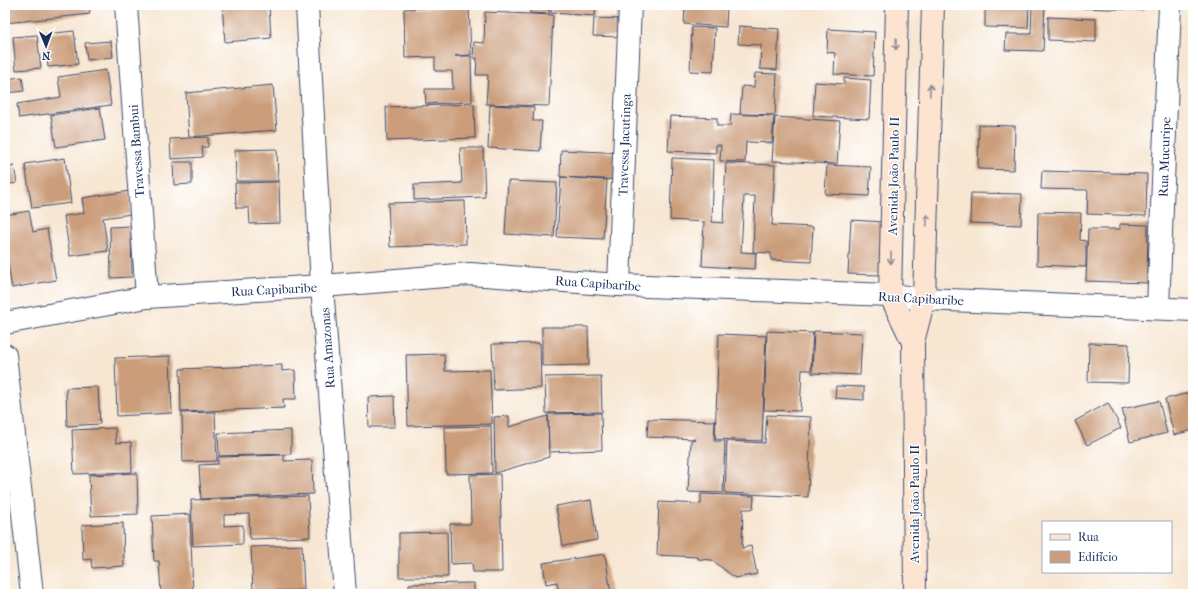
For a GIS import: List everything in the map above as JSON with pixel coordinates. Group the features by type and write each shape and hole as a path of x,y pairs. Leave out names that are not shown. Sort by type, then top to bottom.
{"main road":[{"name":"Avenida João Paulo II","path":"897,5 890,296 914,342"},
{"name":"Avenida João Paulo II","path":"915,594 914,342 924,299 933,5"}],"street":[{"name":"Travessa Bambui","path":"126,5 147,296"},
{"name":"Rua Amazonas","path":"308,5 322,286 345,594"},
{"name":"Travessa Jacutinga","path":"618,285 630,5"},
{"name":"Rua Mucuripe","path":"1158,308 1170,5"},
{"name":"Rua Capibaribe","path":"5,324 147,296 322,286 470,274 618,285 1193,310"},
{"path":"5,355 32,594"}],"building":[{"path":"5,5 89,5 90,14 5,23"},
{"path":"222,5 269,5 271,38 225,42"},
{"path":"530,5 549,5 549,14 530,13"},
{"path":"551,5 596,5 595,16 551,13"},
{"path":"685,5 727,5 726,27 684,24"},
{"path":"985,5 1029,5 1028,28 985,27"},
{"path":"1032,5 1045,5 1043,51 1005,50 1006,34 1031,34"},
{"path":"1077,5 1143,5 1143,10 1077,8"},
{"path":"469,6 471,55 455,56 471,56 472,102 426,104 425,89 453,89 452,71 435,71 435,57 405,58 404,9"},
{"path":"485,12 553,15 549,106 486,104 488,75 476,75 477,58 473,58 474,42 484,43"},
{"path":"1048,17 1096,19 1096,42 1048,40"},
{"path":"594,18 622,19 621,37 593,36"},
{"path":"739,26 779,29 777,70 760,69 761,45 738,44"},
{"path":"692,27 715,28 713,72 690,71"},
{"path":"828,29 875,32 873,76 834,74 835,53 827,52"},
{"path":"74,31 78,64 48,67 45,34"},
{"path":"37,35 41,68 16,70 13,37"},
{"path":"111,41 113,57 87,60 85,43"},
{"path":"106,70 111,105 19,118 17,104 61,97 58,77"},
{"path":"755,73 777,74 775,115 740,114 742,86 754,87"},
{"path":"22,77 24,91 7,93 9,115 5,115 5,79"},
{"path":"844,78 871,80 869,119 813,116 815,82 844,84"},
{"path":"273,85 277,130 189,137 186,93"},
{"path":"474,104 475,138 387,141 386,107"},
{"path":"490,105 534,107 533,121 542,121 540,151 488,148"},
{"path":"100,108 105,140 56,147 51,115"},
{"path":"731,114 774,116 772,143 746,142 745,162 720,161 721,145 716,145 716,153 668,151 670,116 717,118 717,126 730,126"},
{"path":"775,117 840,121 837,164 772,161"},
{"path":"979,125 1015,126 1014,170 978,169"},
{"path":"208,137 208,147 202,147 203,157 171,159 170,139"},
{"path":"460,148 483,148 485,197 414,200 414,185 462,183"},
{"path":"277,149 278,181 236,181 235,150"},
{"path":"561,150 624,153 622,180 560,177"},
{"path":"65,158 71,203 32,208 25,164"},
{"path":"672,158 714,160 712,222 723,223 726,163 775,165 772,225 813,227 811,262 771,260 771,253 753,252 755,196 744,196 741,252 756,253 755,269 702,266 704,222 670,220"},
{"path":"173,162 192,162 192,184 174,185"},
{"path":"827,165 871,167 869,196 825,194"},
{"path":"14,166 17,183 5,185 5,168"},
{"path":"1042,171 1147,174 1146,216 1087,214 1088,190 1041,189"},
{"path":"561,177 607,180 603,239 557,237"},
{"path":"508,181 557,183 554,237 505,234"},
{"path":"279,182 280,223 250,224 249,208 236,208 235,183"},
{"path":"130,191 131,214 103,218 108,251 70,256 64,216 84,213 82,198"},
{"path":"971,193 1022,194 1021,225 970,223"},
{"path":"465,201 466,244 390,247 388,203"},
{"path":"29,211 33,232 47,229 56,280 12,288 5,246 5,215"},
{"path":"1038,212 1081,213 1080,240 1086,241 1086,267 1037,265"},
{"path":"851,220 884,222 881,275 848,274"},
{"path":"1120,224 1148,225 1147,283 1086,281 1088,229 1120,229"},
{"path":"131,226 132,277 111,278 110,227"},
{"path":"542,327 588,327 589,365 542,366"},
{"path":"767,331 813,333 811,370 802,370 800,411 764,410"},
{"path":"814,331 862,333 860,375 812,373"},
{"path":"719,334 766,336 762,441 715,439"},
{"path":"540,343 541,388 494,390 492,344"},
{"path":"1089,343 1129,344 1128,383 1088,382"},
{"path":"444,354 445,371 490,370 492,424 408,426 406,355"},
{"path":"170,356 172,413 117,416 115,358"},
{"path":"282,365 282,371 295,370 296,399 283,399 284,408 181,412 180,369"},
{"path":"601,376 602,412 546,413 545,377"},
{"path":"836,386 864,387 864,400 835,398"},
{"path":"98,387 100,424 67,426 66,388"},
{"path":"1193,392 1193,430 1174,435 1165,399"},
{"path":"394,396 395,427 369,427 368,397"},
{"path":"1159,401 1167,433 1130,442 1122,409"},
{"path":"1108,403 1121,428 1087,445 1075,421"},
{"path":"215,412 217,461 183,462 182,413"},
{"path":"601,413 602,450 549,452 548,414"},
{"path":"767,415 811,417 808,497 725,493 727,441 765,443"},
{"path":"509,416 509,427 548,416 549,457 495,473 494,417"},
{"path":"648,419 715,421 714,441 725,441 723,493 688,492 691,440 695,439 647,437"},
{"path":"491,426 492,473 446,474 445,427"},
{"path":"115,428 116,443 131,442 132,472 74,474 72,430"},
{"path":"291,430 291,454 219,456 218,433"},
{"path":"284,455 284,461 312,460 313,494 201,499 199,465 218,464 218,457"},
{"path":"137,473 138,514 91,516 89,475"},
{"path":"500,474 502,572 473,572 472,563 451,564 450,524 471,524 470,475"},
{"path":"701,494 754,496 753,509 743,509 742,548 751,546 757,574 735,578 712,560 698,559 698,557 657,555 659,502 701,504"},
{"path":"308,496 310,537 250,539 249,514 224,515 224,526 243,525 243,544 193,546 191,500"},
{"path":"591,500 597,540 563,546 556,506"},
{"path":"190,514 193,594 161,594 159,561 154,561 152,516"},
{"path":"123,523 124,566 92,568 91,559 83,560 82,525"},
{"path":"447,532 448,577 399,577 399,533"},
{"path":"302,545 304,590 253,592 251,547"},
{"path":"605,554 611,594 573,594 572,592 559,594 557,582 546,584 543,563"},
{"path":"474,583 474,594 409,594 409,584"}]}
